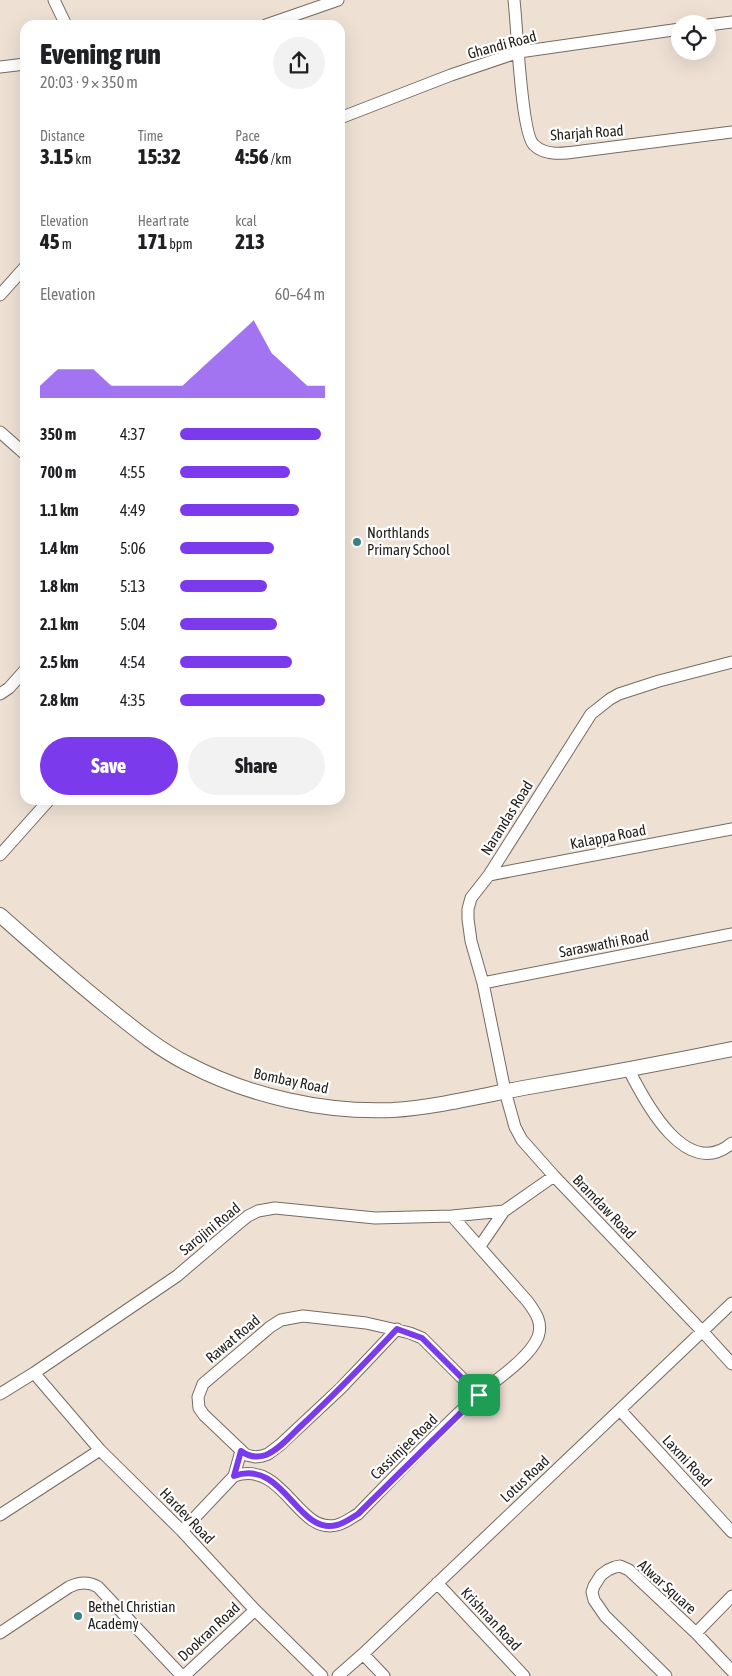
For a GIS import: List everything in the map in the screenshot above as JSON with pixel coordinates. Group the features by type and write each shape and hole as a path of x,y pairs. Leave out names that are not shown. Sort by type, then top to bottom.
{"street":[{"path":"54,0 64,20"},
{"path":"280,20 338,0"},
{"name":"Sharjah Road","path":"514,0 524,113 528,135 532,144 538,149 546,152 573,152 732,132"},
{"path":"716,24 732,22"},
{"name":"Ghandi Road","path":"345,116 450,75 519,52 671,30"},
{"path":"0,67 20,65"},
{"path":"0,295 20,273"},
{"path":"0,432 20,450"},
{"name":"Narandas Road","path":"505,1091 471,941 468,909 471,898 489,874 591,714 610,699 620,694 659,681 732,662"},
{"path":"0,694 9,688 20,676"},
{"path":"0,855 45,805"},
{"name":"Kalappa Road","path":"489,874 732,829"},
{"name":"Bombay Road","path":"0,915 64,972 150,1041 187,1064 260,1093 304,1103 351,1110 393,1110 450,1103 732,1049"},
{"name":"Saraswathi Road","path":"482,983 732,934"},
{"path":"629,1070 643,1096 678,1141 696,1152 705,1153 716,1152 732,1143"},
{"name":"Bramdaw Road","path":"505,1091 514,1127 522,1140 702,1331"},
{"name":"Sarojini Road","path":"0,1394 34,1374 177,1276 238,1224 258,1211 288,1209 341,1216 375,1218 452,1216 504,1211 554,1176"},
{"path":"480,1246 504,1211"},
{"name":"Cassimjee Road","path":"234,1476 243,1473 254,1473 262,1476 275,1483 314,1521 320,1524 336,1526 358,1514 479,1395 527,1352 539,1334 538,1316 480,1246 452,1216"},
{"name":"Lotus Road","path":"338,1676 732,1303"},
{"name":"Rawat Road","path":"241,1451 204,1415 199,1408 198,1393 209,1378 280,1320 303,1316 366,1323 397,1329 422,1338 479,1395"},
{"path":"182,1531 234,1476 241,1451 246,1455 255,1457 268,1454 280,1445 341,1388 397,1329"},
{"path":"702,1331 732,1364"},
{"name":"Hardev Road","path":"34,1374 100,1450 182,1531 255,1610 322,1676"},
{"name":"Laxmi Road","path":"620,1410 732,1532"},
{"path":"0,1515 100,1450"},
{"name":"Alwar Square","path":"666,1676 598,1608 592,1592 601,1575 608,1570 620,1566 629,1570 696,1633 732,1671"},
{"path":"0,1633 69,1587 76,1584 89,1583 98,1587 183,1676"},
{"name":"Krishnan Road","path":"437,1584 524,1676"},
{"name":"Alwar Square","path":"696,1633 732,1596"},
{"name":"Dookran Road","path":"183,1676 255,1610"},
{"path":"363,1654 384,1676"}],"place":[{"name":"Northlands Primary School","path":"357,542"},
{"name":"Bethel Christian Academy","path":"78,1616"}],"route":[{"path":"397,1329 422,1338 479,1395 358,1514 336,1526 326,1526 314,1521 275,1483 262,1476 254,1473 243,1473 234,1476 241,1451 246,1455 262,1456 280,1445 341,1388 397,1329"}]}
